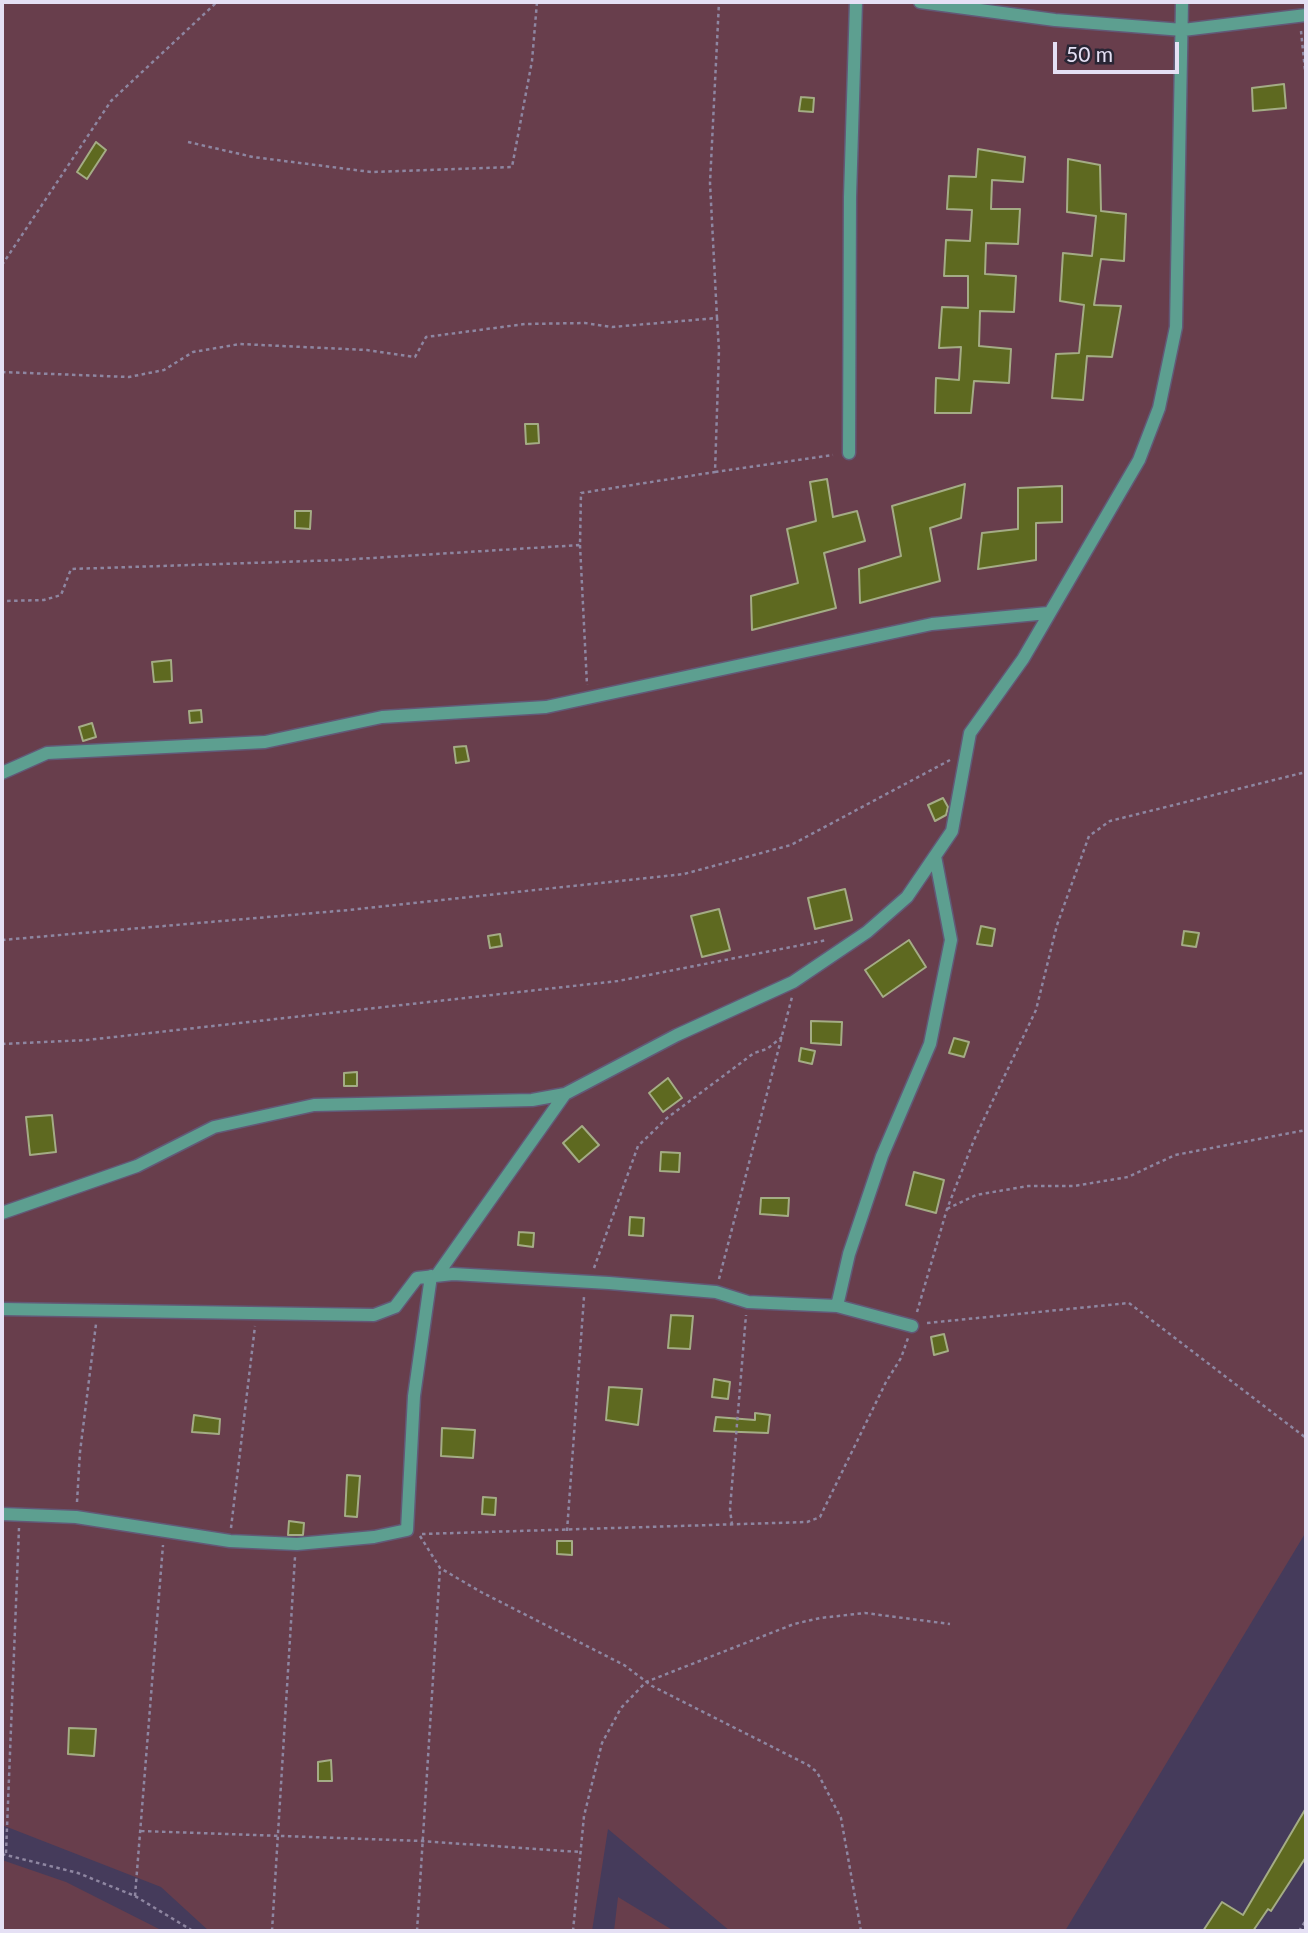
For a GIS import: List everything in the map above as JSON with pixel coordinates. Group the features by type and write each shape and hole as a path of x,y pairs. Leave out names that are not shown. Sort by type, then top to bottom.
{"street":[{"path":"849,453 850,197 856,2"},
{"path":"920,2 1009,18 1183,30 1303,15"},
{"path":"2,1213 137,1166 214,1127 314,1105 532,1100 565,1094 677,1035 793,982 848,945 907,897 952,831 970,733 1023,659 1139,460 1159,408 1176,327 1183,30 1181,2"},
{"path":"2,773 47,753 265,742 382,717 546,707 932,624 1048,614"},
{"path":"837,1306 849,1254 882,1156 930,1044 951,940 935,856"},
{"path":"2,1514 76,1517 230,1541 297,1545 413,1533 414,1396 434,1275 565,1094"},
{"path":"2,1309 256,1316 374,1315 395,1307 417,1278 488,1274 716,1292 748,1302 837,1306 912,1326"}],"path":[{"path":"2,265 111,101 217,2"},
{"path":"188,142 253,157 371,172 512,167 532,61 537,2"},
{"path":"715,472 719,350 710,183 719,2"},
{"path":"1303,15 1306,80"},
{"path":"2,372 129,377 164,370 193,352 240,344 367,351 415,357 426,337 462,330 525,324 585,323 612,327 717,318"},
{"path":"588,698 580,545 581,492 849,453"},
{"path":"2,601 44,600 61,595 71,569 340,560 580,545"},
{"path":"2,940 349,910 684,874 791,845 966,753"},
{"path":"413,1533 732,1527 807,1522 820,1517 886,1382 901,1358 947,1209 974,1140 1036,1010 1057,925 1089,836 1110,821 1306,772"},
{"path":"2,1044 87,1040 618,981 817,940 832,940 848,945"},
{"path":"716,1292 782,1037 793,982"},
{"path":"567,1531 586,1281 593,1270 638,1146 699,1094 754,1053 767,1049 782,1037"},
{"path":"947,1209 976,1195 1028,1186 1074,1186 1128,1177 1175,1155 1306,1130"},
{"path":"732,1527 730,1509 748,1302"},
{"path":"912,1326 940,1320 1129,1303 1306,1438"},
{"path":"76,1517 80,1452 97,1310"},
{"path":"230,1541 256,1316"},
{"path":"20,1515 4,1854 78,1873 135,1896 193,1931"},
{"path":"135,1896 162,1531"},
{"path":"413,1533 440,1567 481,1592 624,1665 646,1682 817,1772 841,1818 861,1931"},
{"path":"272,1931 297,1545"},
{"path":"416,1931 440,1567"},
{"path":"573,1931 584,1816 607,1730 621,1709 646,1682 794,1624 820,1618 865,1613 950,1624"},
{"path":"141,1830 421,1841 580,1852"},
{"path":"1299,1931 1306,1920"}],"shaded area":[{"path":"2,2 1306,2 1306,1532 1065,1931 730,1931 608,1829 592,1931 209,1931 161,1887 2,1825"},
{"path":"2,1860 66,1882 163,1931 2,1931"},
{"path":"618,1897 674,1931 614,1931"}],"building":[{"path":"1284,84 1286,108 1253,111 1252,88"},
{"path":"801,97 814,98 813,112 799,111"},
{"path":"96,142 106,150 87,179 77,172"},
{"path":"978,149 1025,157 1023,182 992,180 991,209 1020,209 1018,244 986,243 985,274 1016,276 1014,312 980,311 979,346 1011,349 1009,383 974,381 971,413 935,413 936,378 959,380 961,347 939,348 942,307 968,308 968,276 944,276 946,240 970,241 972,210 947,209 949,176 976,177"},
{"path":"1068,159 1100,165 1101,211 1126,214 1124,261 1101,259 1094,305 1121,306 1112,357 1087,356 1083,400 1052,398 1056,354 1079,353 1084,305 1060,301 1063,253 1092,256 1096,216 1067,212"},
{"path":"525,424 538,424 539,443 526,444"},
{"path":"827,479 833,517 857,511 865,541 824,553 836,608 752,630 751,596 798,583 787,529 816,521 810,482"},
{"path":"965,484 961,518 930,528 940,581 860,603 859,569 901,556 892,506"},
{"path":"1062,486 1062,522 1036,523 1036,560 978,569 982,533 1018,529 1018,488"},
{"path":"295,511 311,511 310,529 295,528"},
{"path":"171,660 172,681 154,682 152,662"},
{"path":"201,710 202,722 190,723 189,711"},
{"path":"92,723 96,737 83,741 79,727"},
{"path":"466,746 469,761 456,763 454,747"},
{"path":"943,798 948,807 946,815 935,821 928,805"},
{"path":"845,889 852,920 815,929 808,898"},
{"path":"719,909 730,950 702,957 691,916"},
{"path":"981,926 995,929 992,946 977,944"},
{"path":"1184,931 1199,933 1196,947 1182,945"},
{"path":"500,934 502,946 490,948 488,936"},
{"path":"909,940 926,967 883,997 865,970"},
{"path":"811,1021 842,1022 841,1045 811,1043"},
{"path":"954,1038 969,1042 964,1057 949,1053"},
{"path":"801,1048 815,1051 812,1064 799,1061"},
{"path":"357,1072 357,1086 344,1086 344,1073"},
{"path":"668,1078 682,1098 663,1112 649,1093"},
{"path":"52,1115 56,1152 30,1155 26,1117"},
{"path":"582,1126 599,1145 579,1162 563,1143"},
{"path":"661,1152 680,1153 679,1172 660,1171"},
{"path":"914,1172 944,1180 936,1213 906,1205"},
{"path":"761,1198 789,1198 788,1216 760,1214"},
{"path":"630,1217 644,1218 643,1236 629,1235"},
{"path":"519,1232 534,1233 533,1247 518,1245"},
{"path":"671,1315 693,1316 690,1349 668,1348"},
{"path":"944,1334 948,1351 934,1355 931,1337"},
{"path":"714,1379 730,1382 728,1399 712,1397"},
{"path":"609,1387 642,1389 638,1425 606,1420"},
{"path":"755,1413 770,1415 768,1433 714,1431 716,1417 755,1420"},
{"path":"194,1415 220,1419 219,1434 192,1432"},
{"path":"442,1428 475,1430 473,1458 441,1456"},
{"path":"347,1475 360,1476 357,1517 345,1516"},
{"path":"483,1497 496,1498 495,1515 482,1514"},
{"path":"289,1521 304,1523 303,1535 288,1535"},
{"path":"557,1541 572,1541 572,1555 557,1554"},
{"path":"69,1728 96,1729 94,1756 68,1754"},
{"path":"331,1760 332,1781 318,1781 318,1762"},
{"path":"1306,1808 1306,1857 1271,1911 1268,1909 1253,1931 1203,1931 1222,1902 1243,1915"}]}
